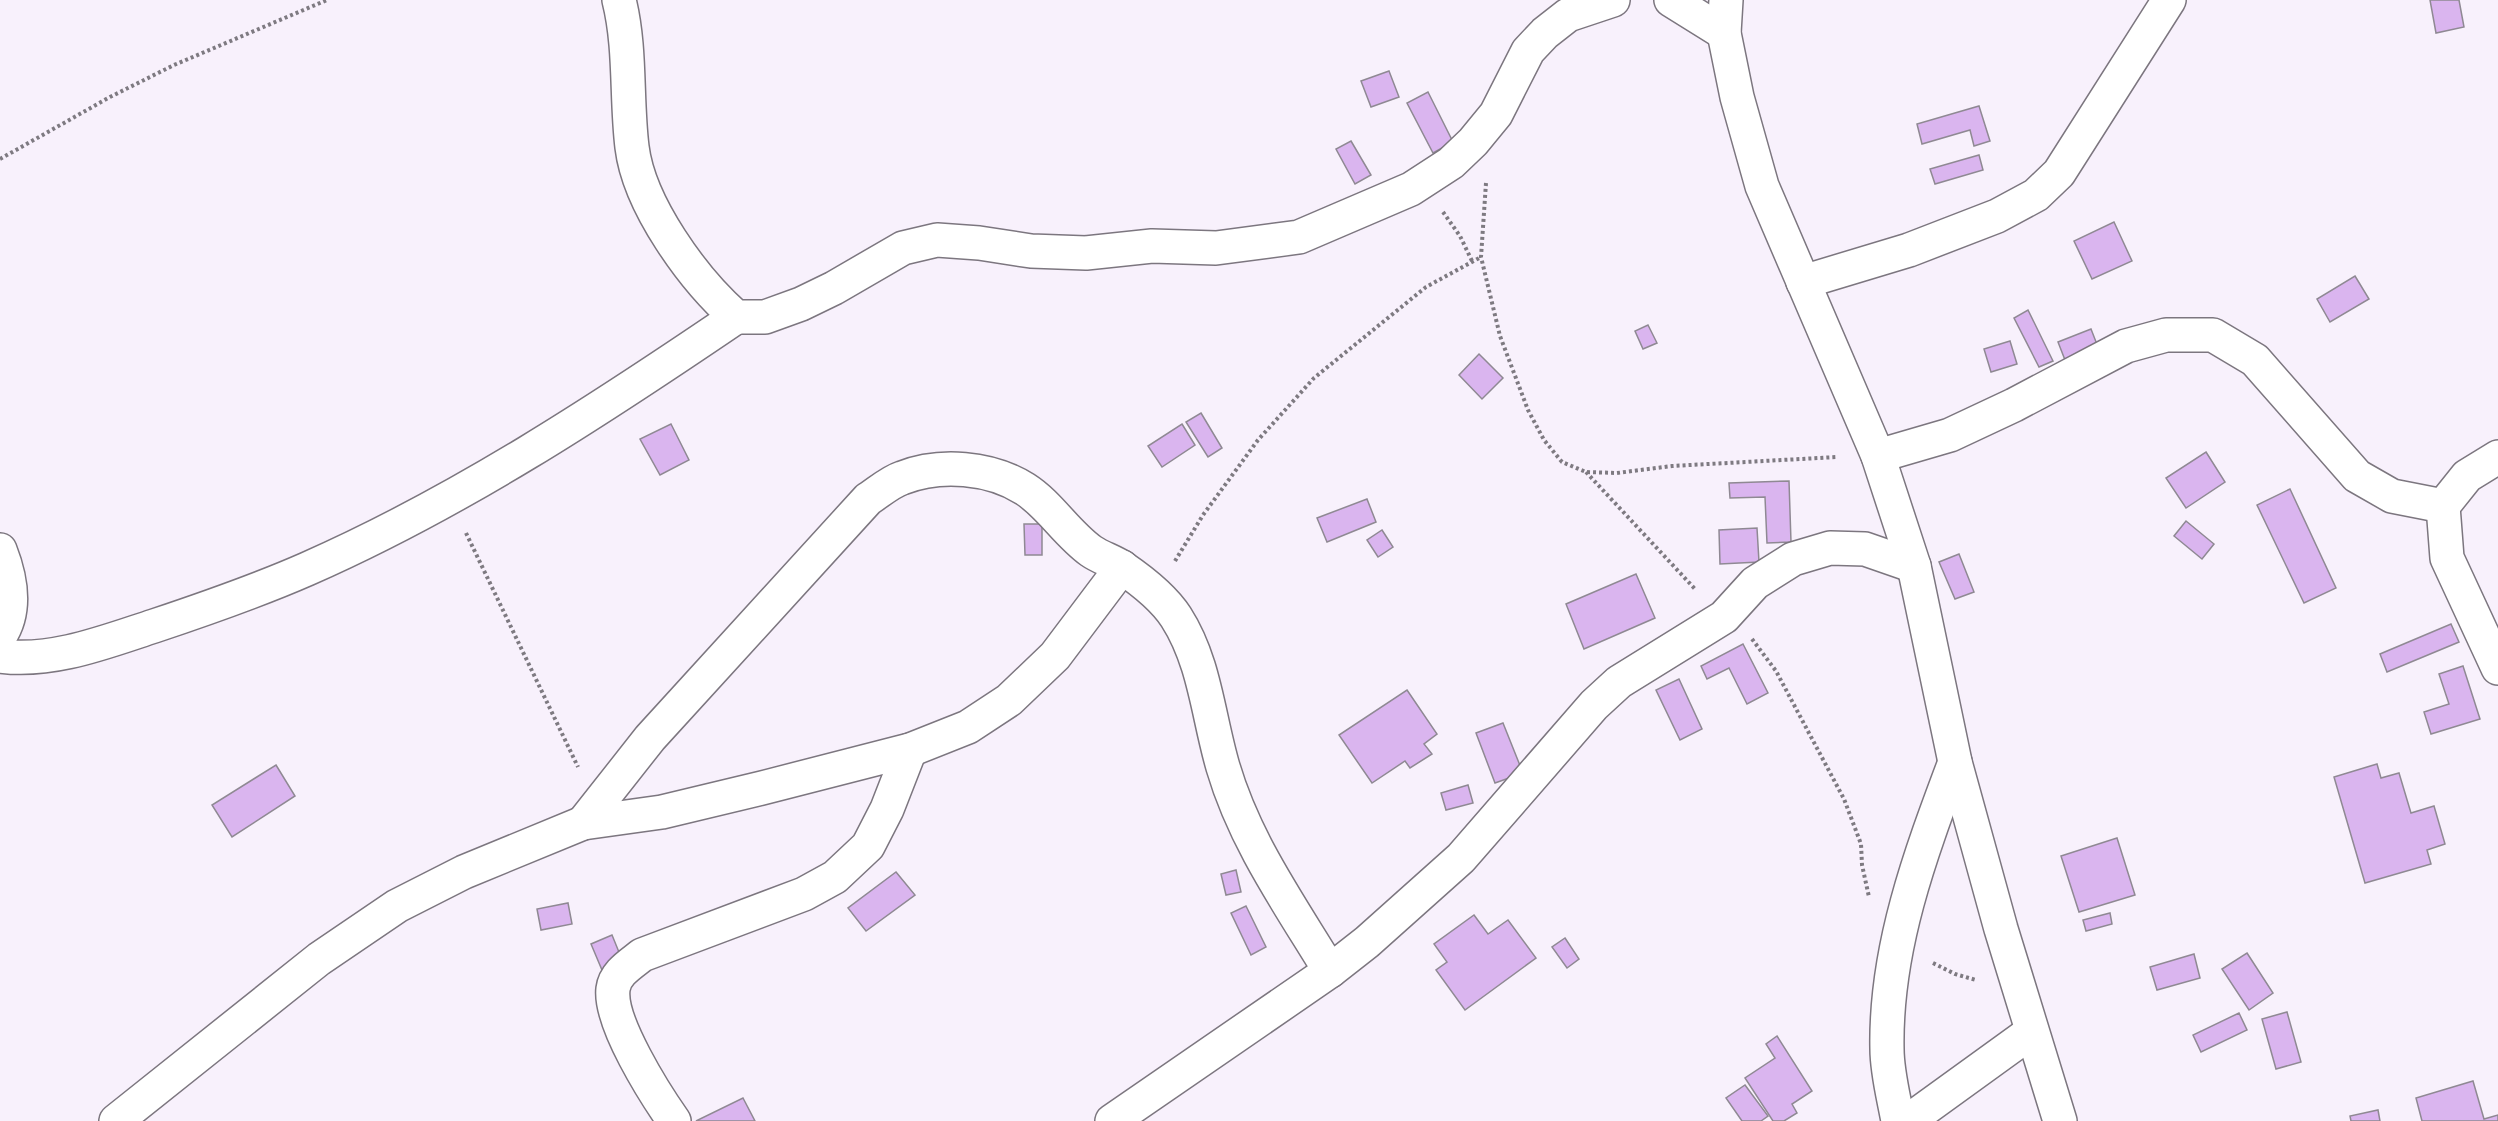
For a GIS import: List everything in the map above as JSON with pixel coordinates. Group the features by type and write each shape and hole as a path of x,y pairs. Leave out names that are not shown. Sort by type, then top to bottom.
{"street":[{"path":"619,0 627,48 632,146 637,177 666,232 716,299 736,317"},
{"path":"0,656 20,659 68,652 214,606 307,569 487,477 638,384 736,317 765,317 801,304 834,288 903,248 938,240 1031,250 1086,253 1152,246 1216,248 1299,237 1411,189 1451,163 1473,142 1496,114 1528,51 1545,33 1568,15 1613,0"},
{"path":"1671,0 1724,33"},
{"path":"1726,0 1724,33 1737,97 1762,186 1878,456 1914,566 1955,762 2031,1032 2060,1121"},
{"path":"1803,282 1909,250 1997,216 2036,195 2059,173 2169,0"},
{"path":"1878,456 1950,435 2014,405 2126,346 2166,335 2213,335 2255,360 2357,476 2392,496 2443,506"},
{"path":"2498,457 2467,476 2443,506 2447,558 2498,669"},
{"path":"590,814 650,738 868,500 900,478 929,470 969,470 1001,477 1026,489 1068,533 1092,552 1122,567 1155,593 1174,615 1191,643 1205,687 1223,768 1259,857 1330,971"},
{"path":"1112,1121 1160,1105 1367,942 1461,858 1512,802 1557,746 1602,698 1628,677 1724,617 1755,583 1793,559 1830,548 1865,549 1914,566"},
{"path":"0,550 10,581 11,609 0,636"},
{"path":"116,1121 319,959 397,906 464,872 590,814 662,812 910,750 968,727 1010,700 1055,656 1122,567"},
{"path":"674,1121 633,1053 615,1012 613,987 621,971 642,955 804,894 835,877 868,846 887,809 910,750"},
{"path":"1898,1121 1887,1051 1888,994 1917,861 1955,762"},
{"path":"1908,1121 2031,1032"}],"path":[{"path":"0,159 110,97 174,65 327,0"},
{"path":"1488,172 1480,257 1500,336 1528,410 1544,440 1562,462 1586,471 1617,473 1672,466 1878,456"},
{"path":"1411,189 1436,204 1449,219 1472,261"},
{"path":"1155,593 1203,515 1258,440 1314,378 1426,287 1480,257"},
{"path":"1586,471 1673,567 1724,617 1746,632 1776,671 1855,824 1861,844 1866,889 1873,909 1883,926 1898,940 1924,958 1955,974 2020,993"},
{"path":"448,498 503,607 590,814"}],"building":[{"path":"2430,0 2459,0 2464,27 2436,33"},
{"path":"1389,71 1399,97 1371,107 1361,81"},
{"path":"1428,92 1453,142 1433,153 1407,103"},
{"path":"1979,106 1990,141 1974,146 1970,130 1922,144 1917,124"},
{"path":"1351,141 1371,175 1355,184 1336,149"},
{"path":"1979,155 1983,170 1935,184 1930,169"},
{"path":"2114,222 2132,261 2092,279 2074,241"},
{"path":"2355,276 2369,299 2330,322 2317,299"},
{"path":"2028,310 2053,361 2039,367 2014,318"},
{"path":"1648,325 1657,343 1643,349 1635,331"},
{"path":"2091,329 2098,347 2065,360 2058,342"},
{"path":"2010,341 2017,364 1991,372 1984,349"},
{"path":"1479,354 1503,378 1482,399 1459,375"},
{"path":"1201,413 1222,448 1208,457 1186,422"},
{"path":"671,424 689,460 660,475 640,439"},
{"path":"1182,424 1195,445 1162,467 1148,446"},
{"path":"2206,452 2225,482 2186,508 2166,478"},
{"path":"1789,481 1791,542 1767,543 1765,497 1730,498 1729,483"},
{"path":"2290,489 2336,588 2304,603 2257,505"},
{"path":"1367,499 1376,522 1327,542 1317,518"},
{"path":"2186,521 2214,544 2202,559 2174,536"},
{"path":"1024,524 1042,524 1042,555 1025,555"},
{"path":"1757,528 1759,562 1720,564 1719,530"},
{"path":"1382,530 1393,547 1378,557 1367,540"},
{"path":"1959,554 1974,592 1955,599 1939,562"},
{"path":"1636,574 1655,618 1584,649 1566,604"},
{"path":"2451,624 2459,642 2387,672 2380,654"},
{"path":"1743,644 1768,693 1747,704 1729,668 1707,679 1701,666"},
{"path":"2463,666 2480,719 2431,734 2424,712 2449,704 2439,674"},
{"path":"1679,679 1702,729 1680,740 1656,690"},
{"path":"1407,690 1437,734 1424,744 1432,754 1410,768 1405,761 1372,783 1339,735"},
{"path":"1503,723 1523,773 1495,783 1476,733"},
{"path":"2377,764 2381,778 2399,773 2411,813 2434,806 2445,844 2427,850 2431,864 2365,883 2334,777"},
{"path":"276,765 295,796 232,837 212,805"},
{"path":"1468,785 1473,803 1446,810 1441,793"},
{"path":"2117,838 2135,895 2079,912 2061,856"},
{"path":"1236,870 1241,892 1226,895 1221,874"},
{"path":"896,872 915,895 866,931 848,908"},
{"path":"568,903 572,924 541,930 537,909"},
{"path":"1246,906 1266,947 1251,955 1231,913"},
{"path":"2110,913 2112,924 2086,931 2083,920"},
{"path":"1474,915 1488,934 1508,920 1536,958 1465,1010 1436,970 1447,962 1434,944"},
{"path":"612,935 623,962 602,970 591,944"},
{"path":"1565,938 1579,959 1567,968 1552,947"},
{"path":"2247,953 2273,993 2249,1010 2222,969"},
{"path":"2194,954 2200,978 2157,990 2150,967"},
{"path":"2287,1012 2301,1062 2276,1069 2262,1019"},
{"path":"2239,1013 2247,1030 2201,1052 2193,1035"},
{"path":"1777,1036 1812,1091 1792,1104 1797,1113 1784,1121 1773,1121 1745,1078 1775,1058 1766,1044"},
{"path":"2473,1081 2484,1119 2498,1115 2498,1121 2422,1121 2416,1098"},
{"path":"1745,1085 1768,1116 1761,1121 1742,1121 1726,1098"},
{"path":"743,1098 755,1121 696,1121"},
{"path":"2378,1110 2380,1121 2351,1121 2350,1116"}]}
